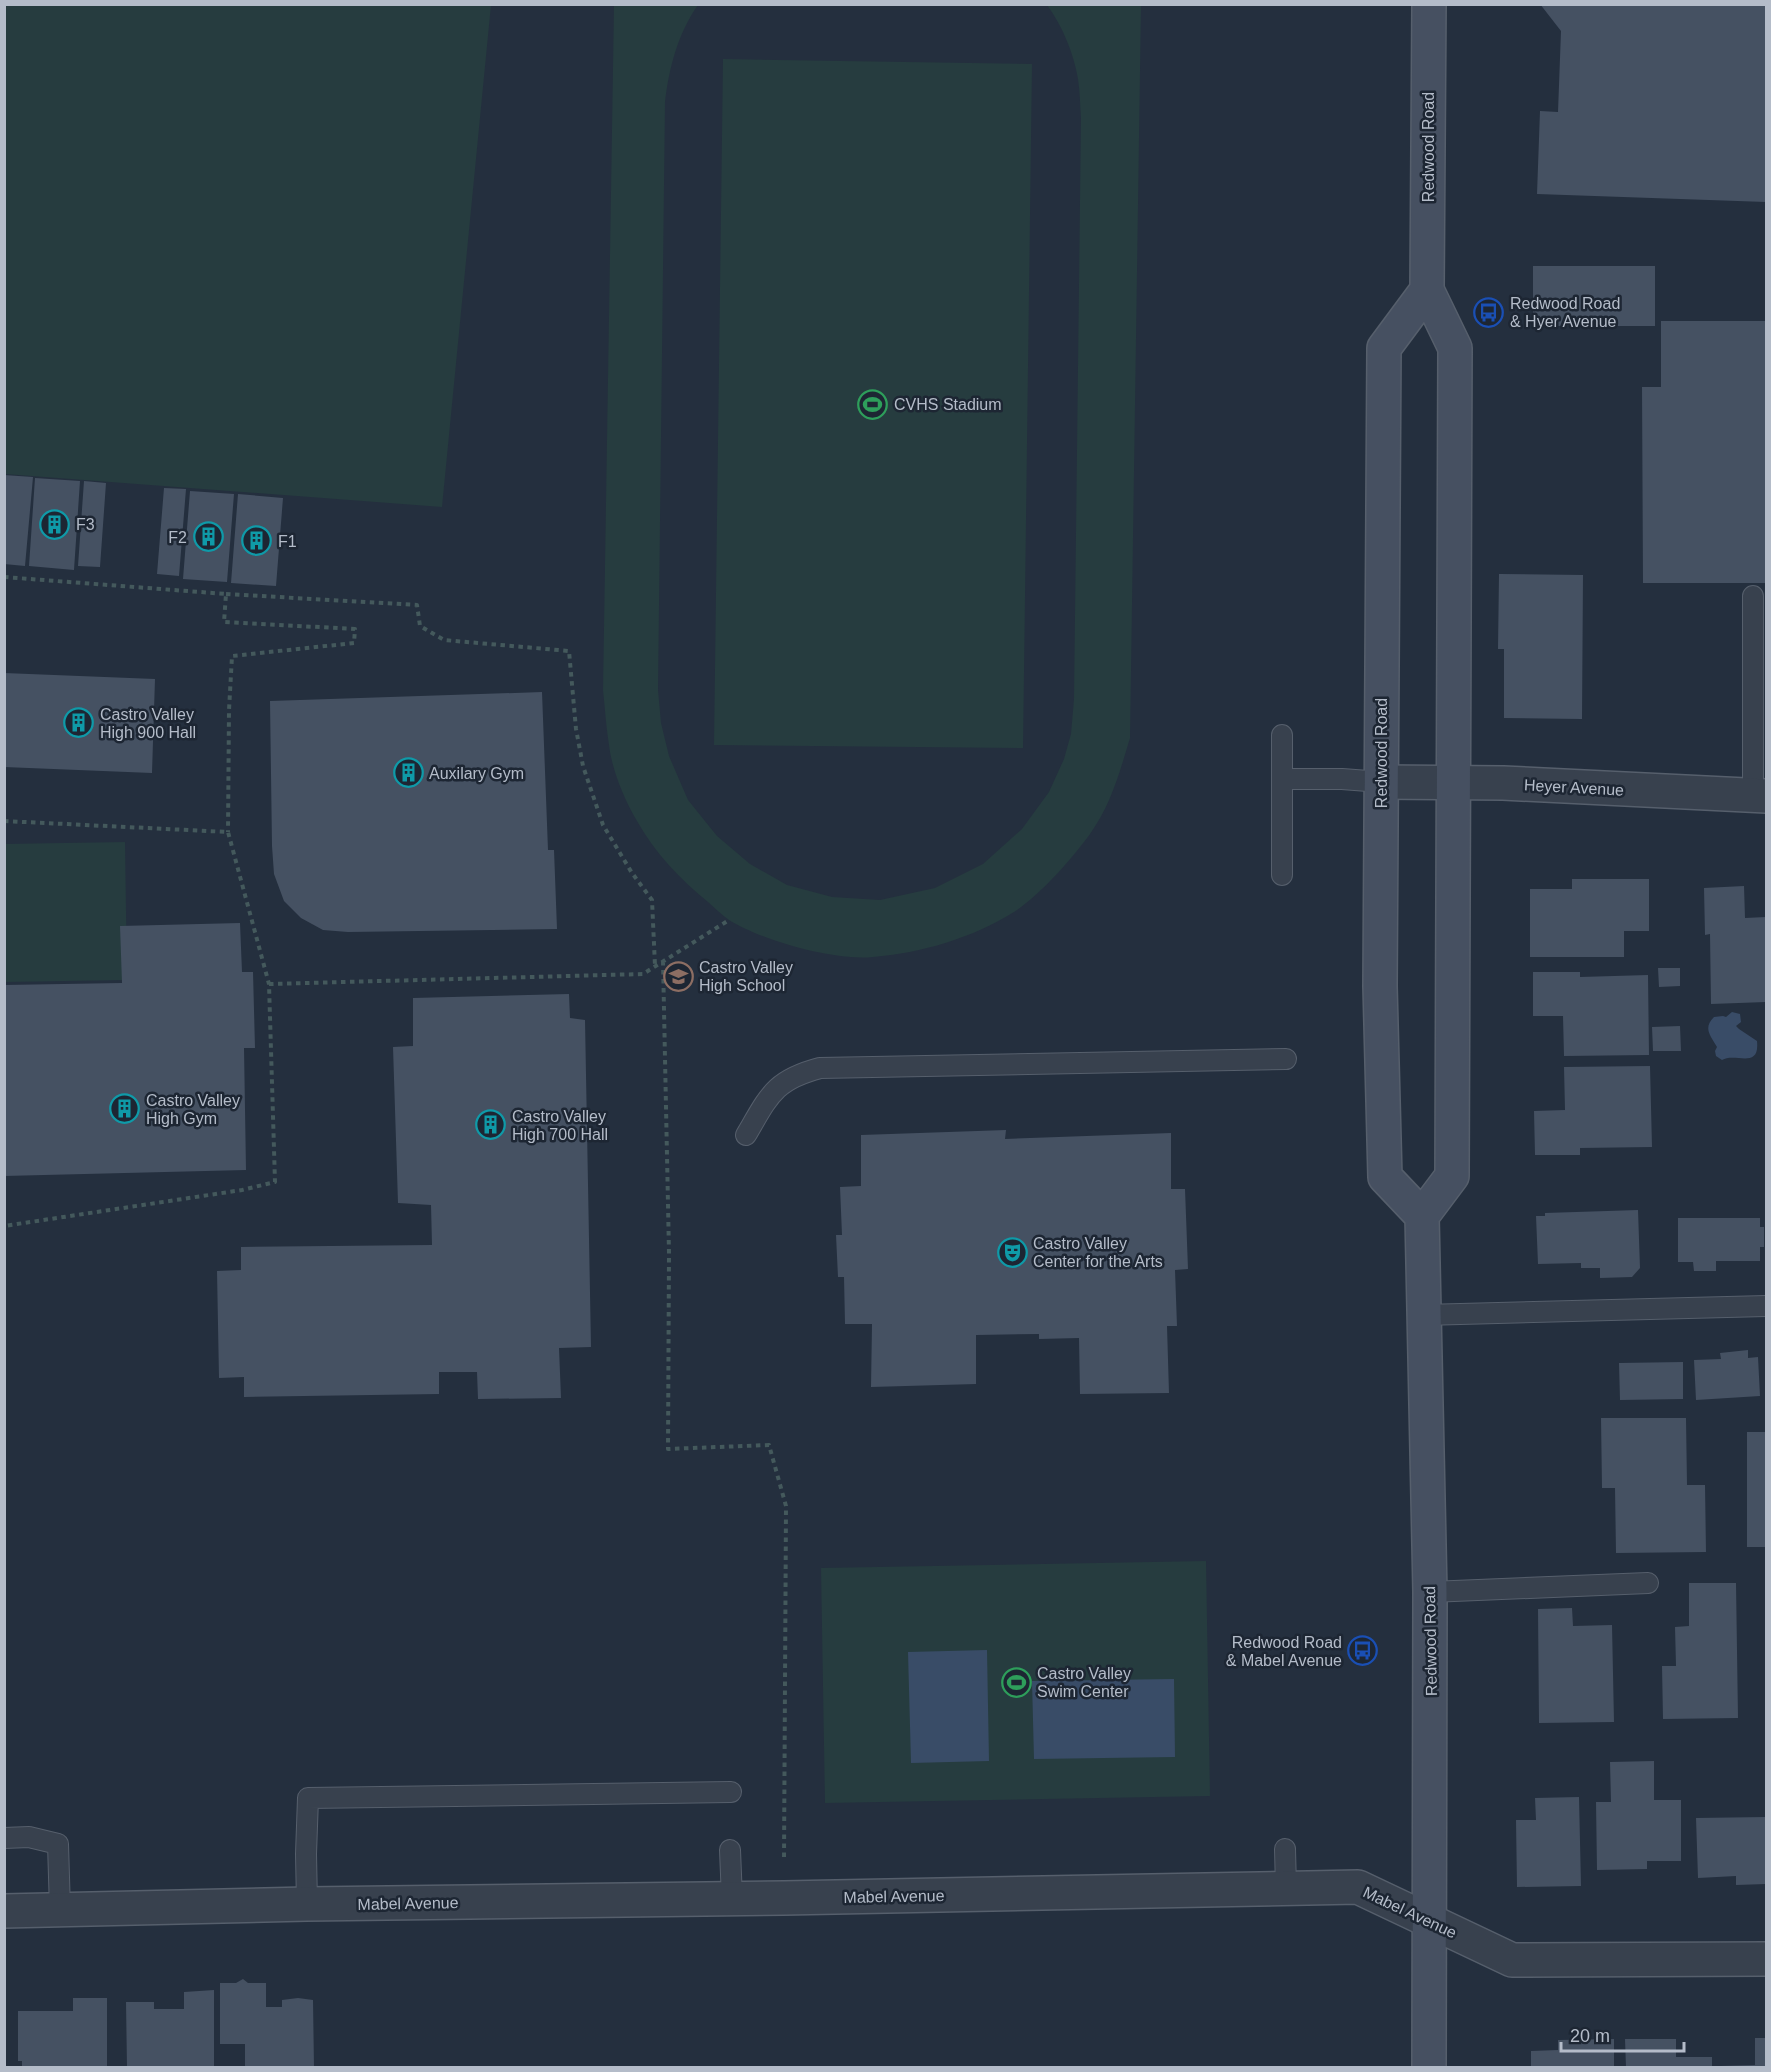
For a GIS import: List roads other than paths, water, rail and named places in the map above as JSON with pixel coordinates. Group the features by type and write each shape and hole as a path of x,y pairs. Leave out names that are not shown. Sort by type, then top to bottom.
{"main road":[{"name":"Redwood Road","path":"1429,4 1427,290 1455,348 1452,1176 1422,1216 1430,1592 1429,2067"},
{"name":"Redwood Road","path":"1422,1216 1385,1176 1380,986 1381,782 1384,348 1427,290"}],"street":[{"name":"Heyer Avenue","path":"1381,782 1453,782 1760,795"},
{"name":"Mabel Avenue","path":"4,1911 1358,1887 1512,1960 1767,1959"}],"lane":[{"path":"1753,596 1754,746 1760,795"},
{"path":"1282,735 1282,875"},
{"path":"1282,779 1342,779 1381,782"},
{"path":"747,1135 765,1102 781,1084 799,1074 820,1068 1286,1059"},
{"path":"1423,1315 1767,1306"},
{"path":"1430,1592 1648,1583"},
{"path":"307,1904 308,1798 731,1792"},
{"path":"4,1838 29,1837 58,1844 60,1910"},
{"path":"1285,1849 1286,1888"},
{"path":"730,1850 732,1899"}],"water":[{"path":"1732,1012 1740,1014 1741,1022 1736,1026 1757,1041 1757,1050 1751,1058 1722,1060 1716,1056 1717,1047 1709,1032 1709,1025 1714,1017 1726,1017"},
{"path":"987,1650 989,1761 911,1763 908,1652"},
{"path":"1174,1679 1175,1757 1034,1759 1032,1681"}],"place":[{"name":"Redwood Road & Hyer Avenue","path":"1489,312"},
{"name":"CVHS Stadium","path":"873,404"},
{"name":"F3","path":"55,524"},
{"name":"F2","path":"208,537"},
{"name":"F1","path":"257,541"},
{"name":"Castro Valley High 900 Hall","path":"79,723"},
{"name":"Auxilary Gym","path":"408,773"},
{"name":"Castro Valley High School","path":"678,976"},
{"name":"Castro Valley High Gym","path":"125,1109"},
{"name":"Castro Valley High 700 Hall","path":"491,1125"},
{"name":"Castro Valley Center for the Arts","path":"1012,1252"},
{"name":"Redwood Road & Mabel Avenue","path":"1363,1651"},
{"name":"Castro Valley Swim Center","path":"1016,1682"}]}
